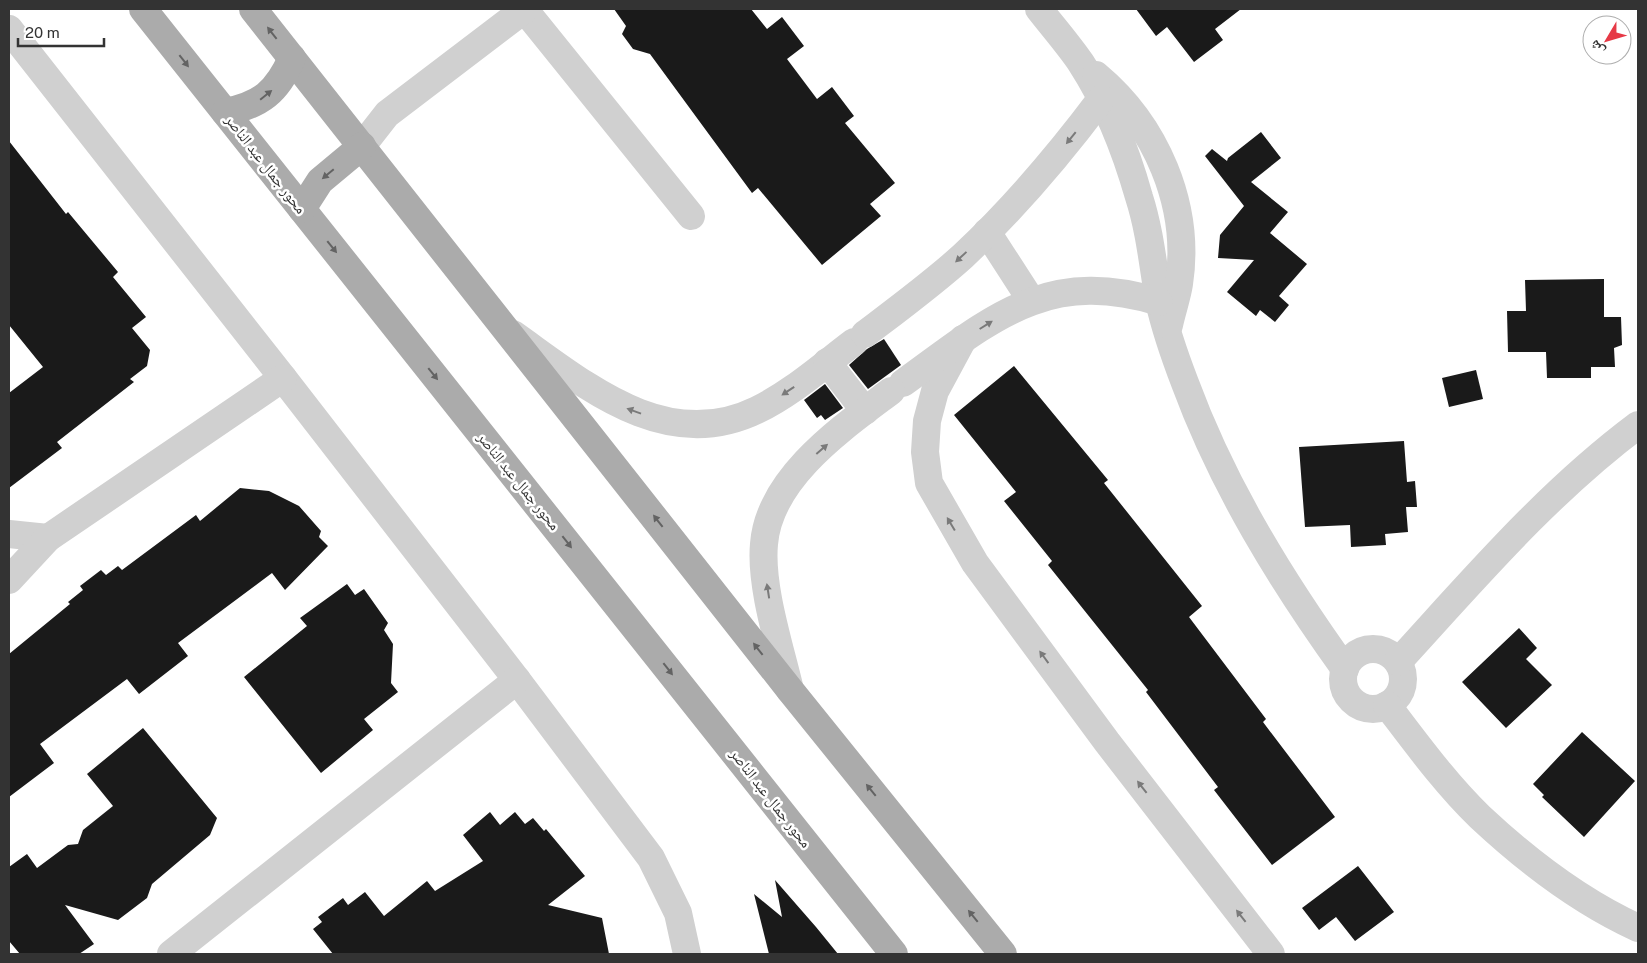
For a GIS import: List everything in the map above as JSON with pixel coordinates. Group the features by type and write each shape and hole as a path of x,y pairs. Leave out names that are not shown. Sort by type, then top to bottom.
{"main road":[{"name":"محور جمال عبد الناصر","path":"143,9 894,954"},
{"path":"253,9 790,690 1003,954"},
{"path":"225,112 247,108 267,96 283,79 292,58"},
{"path":"302,209 320,181 362,146"}],"street":[{"path":"362,146 373,129 387,114 524,9 691,216"},
{"path":"1039,9 1081,63 1101,99 1123,148 1140,198 1152,249 1160,302 1185,383 1239,503 1271,560 1345,669"},
{"path":"9,29 517,680 651,858 678,913 687,954"},
{"path":"1081,63 1110,87 1135,114 1156,147 1172,190 1180,236 1179,283 1168,329"},
{"path":"508,330 601,395 652,418 692,424 723,421 756,411 785,393 939,277 987,232 1047,168 1101,99"},
{"path":"987,232 1030,300"},
{"path":"790,690 770,604 764,567 764,544 768,522 776,501 788,482 803,465 865,411 963,339 1030,300 1073,291 1095,290 1124,293 1160,302"},
{"path":"963,339 935,391 927,421 925,452 929,483 975,563 1107,742 1271,954"},
{"path":"827,362 865,411"},
{"path":"9,580 48,538 283,378"},
{"path":"1398,662 1514,535 1577,475 1638,425"},
{"path":"9,534 48,538"},
{"path":"1364,650 1384,651 1398,662 1403,682 1395,699 1387,705 1370,708 1354,702 1344,687 1345,669 1356,654 1364,650"},
{"path":"171,954 517,680"},
{"path":"1387,705 1430,760 1479,816 1526,857 1570,888 1638,928"}],"building":[{"path":"614,9 751,9 767,29 782,17 804,46 787,59 817,99 832,87 854,116 845,123 895,183 870,204 881,216 822,265 758,188 752,193 650,54 633,49 622,34 626,26"},
{"path":"1136,9 1241,9 1215,29 1223,40 1194,62 1167,27 1156,36"},
{"path":"1261,132 1281,158 1251,182 1288,212 1270,233 1307,264 1279,296 1289,305 1275,322 1260,310 1256,316 1227,292 1254,260 1218,258 1220,235 1244,206 1205,156 1212,149 1227,161 1228,158"},
{"path":"9,141 66,214 68,212 118,272 113,277 146,317 132,328 150,350 147,366 130,379 134,382 57,442 62,448 9,488 9,393 43,367 9,325"},
{"path":"1604,279 1604,317 1621,317 1622,345 1614,348 1615,367 1591,367 1591,378 1547,378 1546,352 1508,352 1507,311 1526,311 1525,280"},
{"path":"884,339 901,365 868,389 849,365 867,349"},
{"path":"1014,366 1108,480 1104,483 1202,606 1189,617 1266,719 1263,722 1335,817 1272,865 1214,790 1218,787 1146,692 1148,690 1048,565 1052,561 1004,501 1016,492 954,415"},
{"path":"1476,370 1483,399 1449,407 1442,378"},
{"path":"825,384 843,408 825,420 821,415 817,418 804,400"},
{"path":"1404,441 1407,482 1415,481 1417,507 1406,507 1408,532 1385,534 1386,545 1351,547 1350,525 1305,527 1299,447"},
{"path":"240,488 269,491 299,506 321,531 319,537 328,546 285,590 272,573 178,643 188,656 139,694 127,679 40,744 54,763 9,797 9,654 70,604 68,602 83,590 80,586 101,570 106,575 118,566 122,570 196,515 200,521"},
{"path":"347,584 355,595 364,589 388,623 384,630 393,644 391,683 398,692 364,719 373,730 321,773 244,677 307,626 300,618"},
{"path":"1519,628 1537,648 1526,659 1552,685 1506,728 1462,682"},
{"path":"143,728 217,818 210,835 152,884 147,898 118,920 65,905 94,944 79,954 20,954 9,941 9,867 27,854 37,868 68,845 78,844 83,830 113,806 87,774"},
{"path":"1582,732 1635,781 1584,837 1542,797 1544,795 1533,784"},
{"path":"490,812 500,825 515,812 525,824 533,818 544,831 546,829 585,876 548,905 602,918 609,954 333,954 313,929 322,922 318,917 343,898 348,905 365,892 384,916 427,881 435,891 483,861 463,835"},
{"path":"1358,866 1394,912 1355,941 1336,917 1319,930 1302,908"},
{"path":"775,880 838,954 769,954 754,894 782,917"}]}
